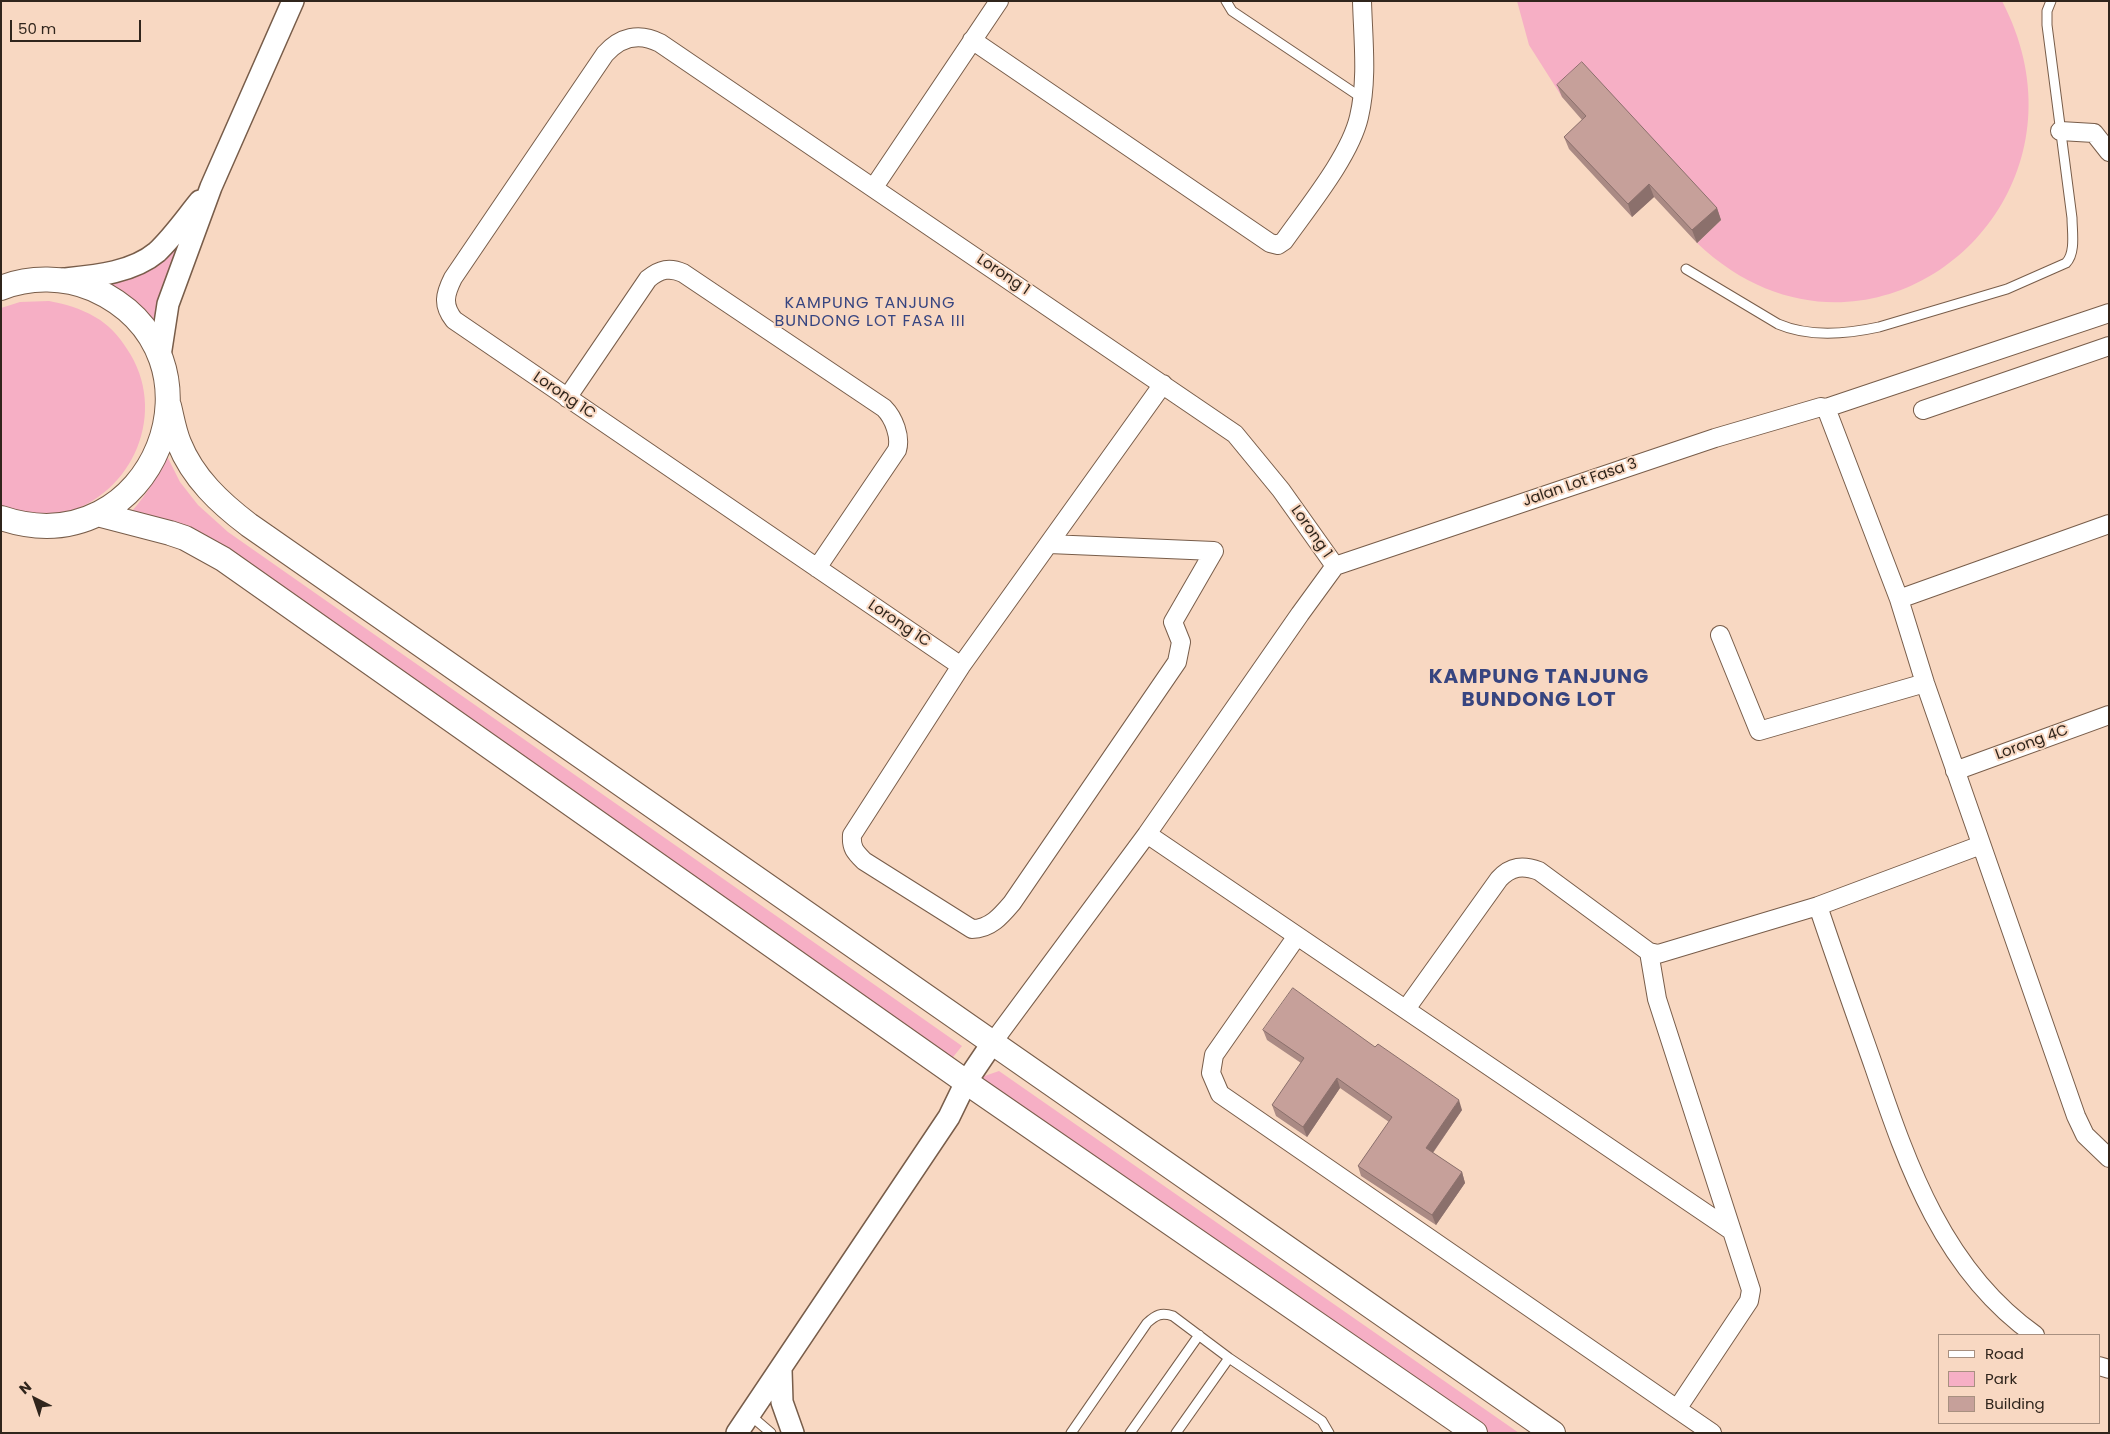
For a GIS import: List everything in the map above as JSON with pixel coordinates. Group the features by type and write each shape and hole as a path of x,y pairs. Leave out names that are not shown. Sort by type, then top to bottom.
{"main road":[{"path":"1,288 34,280 58,280 92,289 108,296 130,312 147,332 160,356 167,380 169,406 179,443 192,468 215,497 234,513 1553,1433"},
{"path":"5,522 42,526 70,524 97,514 126,496 148,470 163,439 169,406"},
{"path":"97,514 185,538 223,559 966,1082 1475,1433"}],"street":[{"path":"160,356 168,304 211,187 293,1"},
{"path":"874,187 999,1"},
{"path":"972,40 1275,245 1284,241 1345,152 1359,117 1364,80 1362,1"},
{"name":"Lorong 1","path":"628,37 645,38 660,43 1235,434 1281,490 1335,566"},
{"name":"Lorong 1C","path":"628,37 616,43 605,54 453,278 444,299 448,313 454,320 567,398 961,666"},
{"path":"2060,131 2094,133 2109,152"},
{"path":"58,280 92,276 128,267 156,253 178,229 211,187"},
{"path":"567,398 648,279 662,270 670,269 683,273 884,408 891,419 898,437 897,450 817,568"},
{"name":"Jalan Lot Fasa 3","path":"1335,566 1715,438 1822,407 1826,408 2109,313"},
{"path":"1923,410 2109,346"},
{"path":"1049,544 1214,551 1173,622 1182,642 1177,662 1012,903 996,920 981,929 972,929 864,861 854,852 851,844 852,835 855,827 961,666 1163,384"},
{"path":"1826,408 1899,599 1955,771 2076,1116 2085,1135 2109,1158"},
{"path":"1899,599 2109,524"},
{"path":"737,1433 949,1117 966,1082 992,1042 1147,834 1335,566"},
{"path":"1720,636 1759,731 1925,683"},
{"name":"Lorong 4C","path":"1955,771 2109,715"},
{"path":"1147,834 1732,1231"},
{"path":"1406,1009 1500,879 1508,871 1516,867 1526,867 1539,872 1649,952 1658,954 1818,906 1981,845"},
{"path":"1818,906 1898,1137 1929,1210 1945,1237 1984,1288 1999,1305 2034,1334"},
{"path":"1297,936 1214,1055 1211,1073 1220,1094 1712,1433"},
{"path":"1649,952 1657,999 1749,1280 1750,1290 1749,1301 1676,1409"},
{"path":"781,1370 782,1402 793,1433"}],"lane":[{"path":"1226,1 1232,11 1362,98"},
{"path":"1686,269 1778,324 1793,331 1806,332 1879,328 2008,289 2062,266 2069,261 2071,256 2072,218 2047,25 2047,11 2051,1"},
{"path":"1071,1433 1147,1323 1156,1315 1164,1313 1173,1316 1229,1358 1322,1421 1329,1433"},
{"path":"1130,1433 1199,1335"},
{"path":"1176,1433 1229,1358"},
{"path":"750,1415 771,1433"}],"green space":[{"path":"1517,1 2002,1 2027,77 2024,149 1998,211 1953,260 1896,292 1831,302 1763,287 1697,243 1721,220 1562,97 1529,45"},
{"path":"180,241 158,301 152,332 96,285"},
{"path":"49,301 89,314 113,331 127,349 139,373 145,398 144,423 137,448 125,470 108,489 87,504 56,515 1,510 1,308 20,302"},
{"path":"166,454 180,482 198,505 228,532 962,1046 949,1062 215,551 123,521 148,490"},
{"path":"999,1071 1519,1433 1478,1433 973,1080"}],"building":[{"path":"1582,62 1717,208 1692,230 1649,184 1628,204 1564,137 1586,116 1557,85"},
{"path":"1293,988 1375,1047 1378,1044 1459,1100 1426,1148 1462,1172 1432,1215 1358,1166 1392,1117 1337,1078 1303,1127 1272,1105 1304,1058 1263,1030"}],"district":[{"name":"KAMPUNG TANJUNG BUNDONG LOT FASA III","path":"870,313"},
{"name":"KAMPUNG TANJUNG BUNDONG LOT","path":"1539,690"}]}
